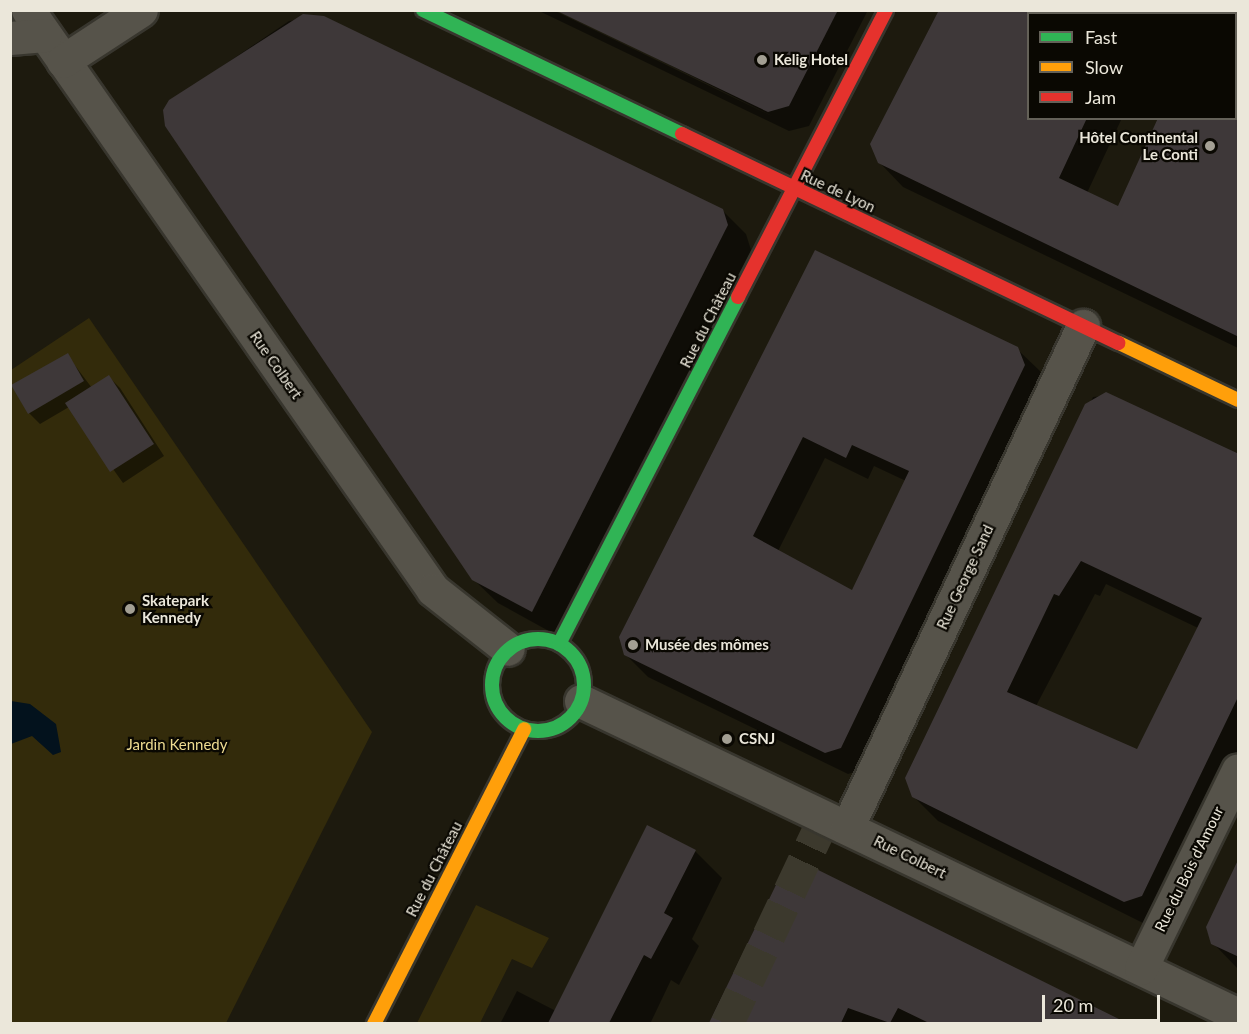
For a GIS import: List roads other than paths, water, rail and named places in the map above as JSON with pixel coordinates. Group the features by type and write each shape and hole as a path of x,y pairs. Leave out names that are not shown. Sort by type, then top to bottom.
{"main road":[{"name":"Rue de Lyon","path":"423,10 1239,400"},
{"name":"Rue du Château","path":"559,644 886,10"},
{"path":"533,639 559,644 579,664 581,701 563,724 525,729 505,718 494,698 494,672 508,650 533,639"},
{"name":"Rue du Château","path":"374,1023 525,729"}],"street":[{"path":"10,18 21,10"},
{"path":"63,61 141,10"},
{"path":"10,38 37,23"},
{"name":"Rue Colbert","path":"37,23 433,590 508,650"},
{"name":"Rue George Sand","path":"847,828 1083,326"},
{"name":"Rue Colbert","path":"581,701 1239,1014"},
{"name":"Rue du Bois d'Amour","path":"1141,968 1239,770"}],"water":[{"path":"11,701 30,704 56,724 61,752 53,755 32,736 11,744"}],"tunnel":[{"path":"727,1024 825,817"}],"place":[{"name":"Kelig Hotel","path":"762,60"},
{"name":"Hôtel Continental Le Conti","path":"1210,146"},
{"name":"Skatepark Kennedy","path":"130,609"},
{"name":"Musée des mômes","path":"633,645"},
{"name":"CSNJ","path":"727,739"}],"park label":[{"name":"Jardin Kennedy","path":"177,745"}]}
